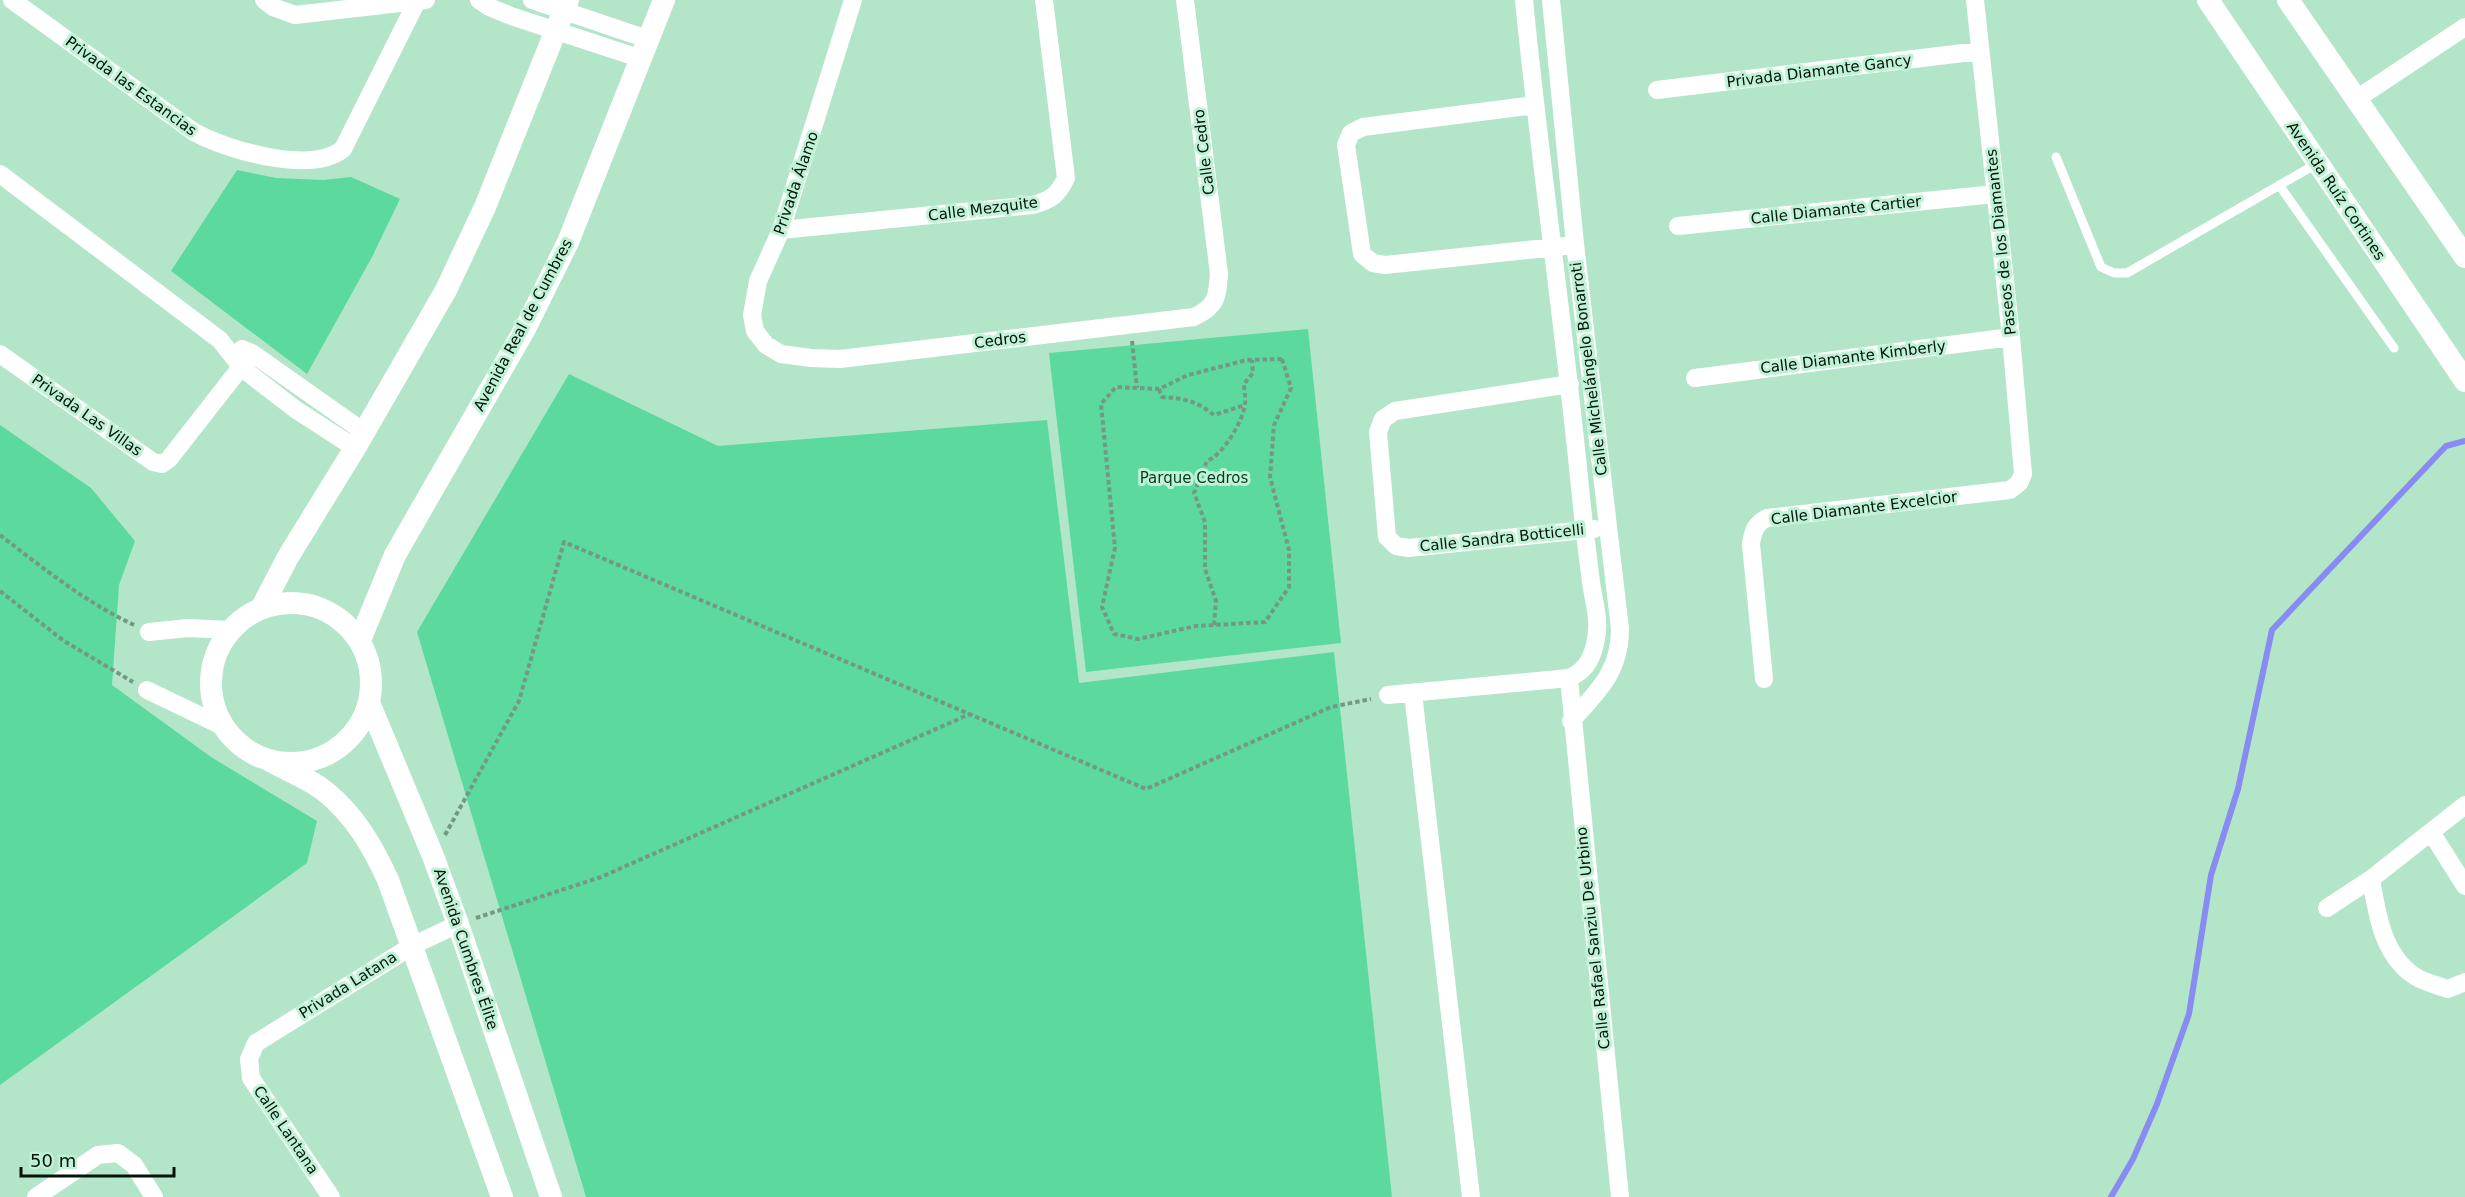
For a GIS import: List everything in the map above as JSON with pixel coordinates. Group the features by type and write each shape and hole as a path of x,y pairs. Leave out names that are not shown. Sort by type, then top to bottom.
{"street":[{"name":"Privada las Estancias","path":"12,0 194,132 210,141 278,159 324,159 343,149 422,1"},
{"name":"Privada las Estancias","path":"264,0 273,7 295,15 422,1"},
{"path":"479,0 489,7 563,14"},
{"path":"532,0 646,49"},
{"name":"Avenida Real de Cumbres","path":"360,639 395,555 526,327 568,242 664,0"},
{"name":"Privada Álamo","path":"782,354 766,345 754,331 752,315 758,281 781,230 853,0"},
{"name":"Calle Mezquite","path":"781,230 1033,205 1050,201 1060,192 1066,178 1044,0"},
{"name":"Calle Cedro","path":"1185,0 1219,274 1214,304"},
{"name":"Calle Michelángelo Bonarroti","path":"1524,0 1570,384 1584,530 1598,628 1590,661 1580,674 1569,678"},
{"name":"Calle Michelángelo Bonarroti","path":"1551,0 1575,244 1620,629 1620,649 1613,670 1604,685 1571,721"},
{"name":"Paseos de los Diamantes","path":"1975,0 2011,337 2023,474 2019,483"},
{"name":"Avenida Ruíz Cortines","path":"2208,0 2465,381"},
{"path":"2288,0 2465,257"},
{"path":"262,607 306,526 360,440 446,290 485,207 563,14"},
{"path":"2355,100 2465,27"},
{"name":"Privada Diamante Gancy","path":"1657,90 1980,51"},
{"path":"1535,105 1363,127 1351,133 1346,145 1362,254 1373,263 1385,265 1575,244"},
{"path":"0,174 247,361 360,440"},
{"name":"Calle Diamante Cartier","path":"1678,226 1995,194"},
{"name":"Cedros","path":"782,354 840,359 1194,316 1214,304"},
{"name":"Calle Diamante Kimberly","path":"1695,378 2011,337"},
{"name":"Privada Las Villas","path":"0,354 153,462 162,464 169,459 247,361"},
{"name":"Calle Sandra Botticelli","path":"1570,384 1395,411 1383,419 1378,432 1387,537 1396,546 1409,548 1607,527"},
{"name":"Calle Diamante Excelcior","path":"1764,679 1751,544 1757,523 1767,518 2010,490 2019,483"},
{"path":"270,761 302,763 332,753 355,733 370,705 372,671 360,639 342,619 317,606 290,602 262,607 230,630 216,652 210,678 213,703 224,727 244,748 326,792 354,820 373,849 388,880 502,1197"},
{"path":"149,632 188,628 230,630"},
{"path":"1388,695 1569,678"},
{"name":"Calle Rafael Sanziu De Urbino","path":"1569,678 1571,721 1620,1197"},
{"path":"147,690 224,727"},
{"path":"1413,693 1471,1197"},
{"name":"Avenida Cumbres Élite","path":"370,705 433,856 551,1197"},
{"path":"2327,908 2371,879 2465,806"},
{"path":"2431,832 2465,886"},
{"path":"2371,879 2378,920 2391,951 2413,975 2448,989 2465,982"},
{"name":"Privada Latana","path":"249,1059 256,1043 412,946 458,924"},
{"name":"Calle Lantana","path":"249,1059 251,1077 332,1197"},
{"path":"36,1197 98,1155 118,1153 134,1165 154,1197"}],"lane":[{"path":"2056,157 2101,267 2114,273 2127,273 2318,163"},
{"path":"2279,185 2394,348"}],"path":[{"path":"1131,324 1137,388"},
{"path":"1282,359 1291,388 1274,424 1270,477 1289,550 1289,587 1265,622 1196,626 1138,639 1114,634 1102,607 1115,548 1101,404 1116,387 1159,389 1188,375 1252,360 1282,359"},
{"path":"1214,625 1216,602 1205,569 1205,522 1194,493 1207,461 1216,458 1234,433 1245,405 1244,384 1253,373 1252,360"},
{"path":"1159,389 1162,397 1185,398 1214,415 1245,405"},
{"path":"0,535 104,611 149,632"},
{"path":"433,856 519,701 564,542 1146,789 1331,707 1388,695"},
{"path":"0,591 64,641 147,690"},
{"path":"458,924 601,877 970,714"}],"green space":[{"path":"237,170 276,178 323,180 351,177 400,199 372,257 307,374 171,271"},
{"name":"Parque Cedros","path":"1308,329 1341,643 1086,672 1049,353"},
{"path":"569,374 718,446 1047,420 1079,683 1334,652 1392,1197 586,1197 417,632"},
{"path":"0,425 91,488 135,541 119,585 112,685 211,757 317,821 307,863 0,1085"}],"waterway":[{"path":"2111,1197 2133,1159 2157,1104 2189,1014 2211,875 2238,789 2272,630 2446,446 2465,441"}]}
